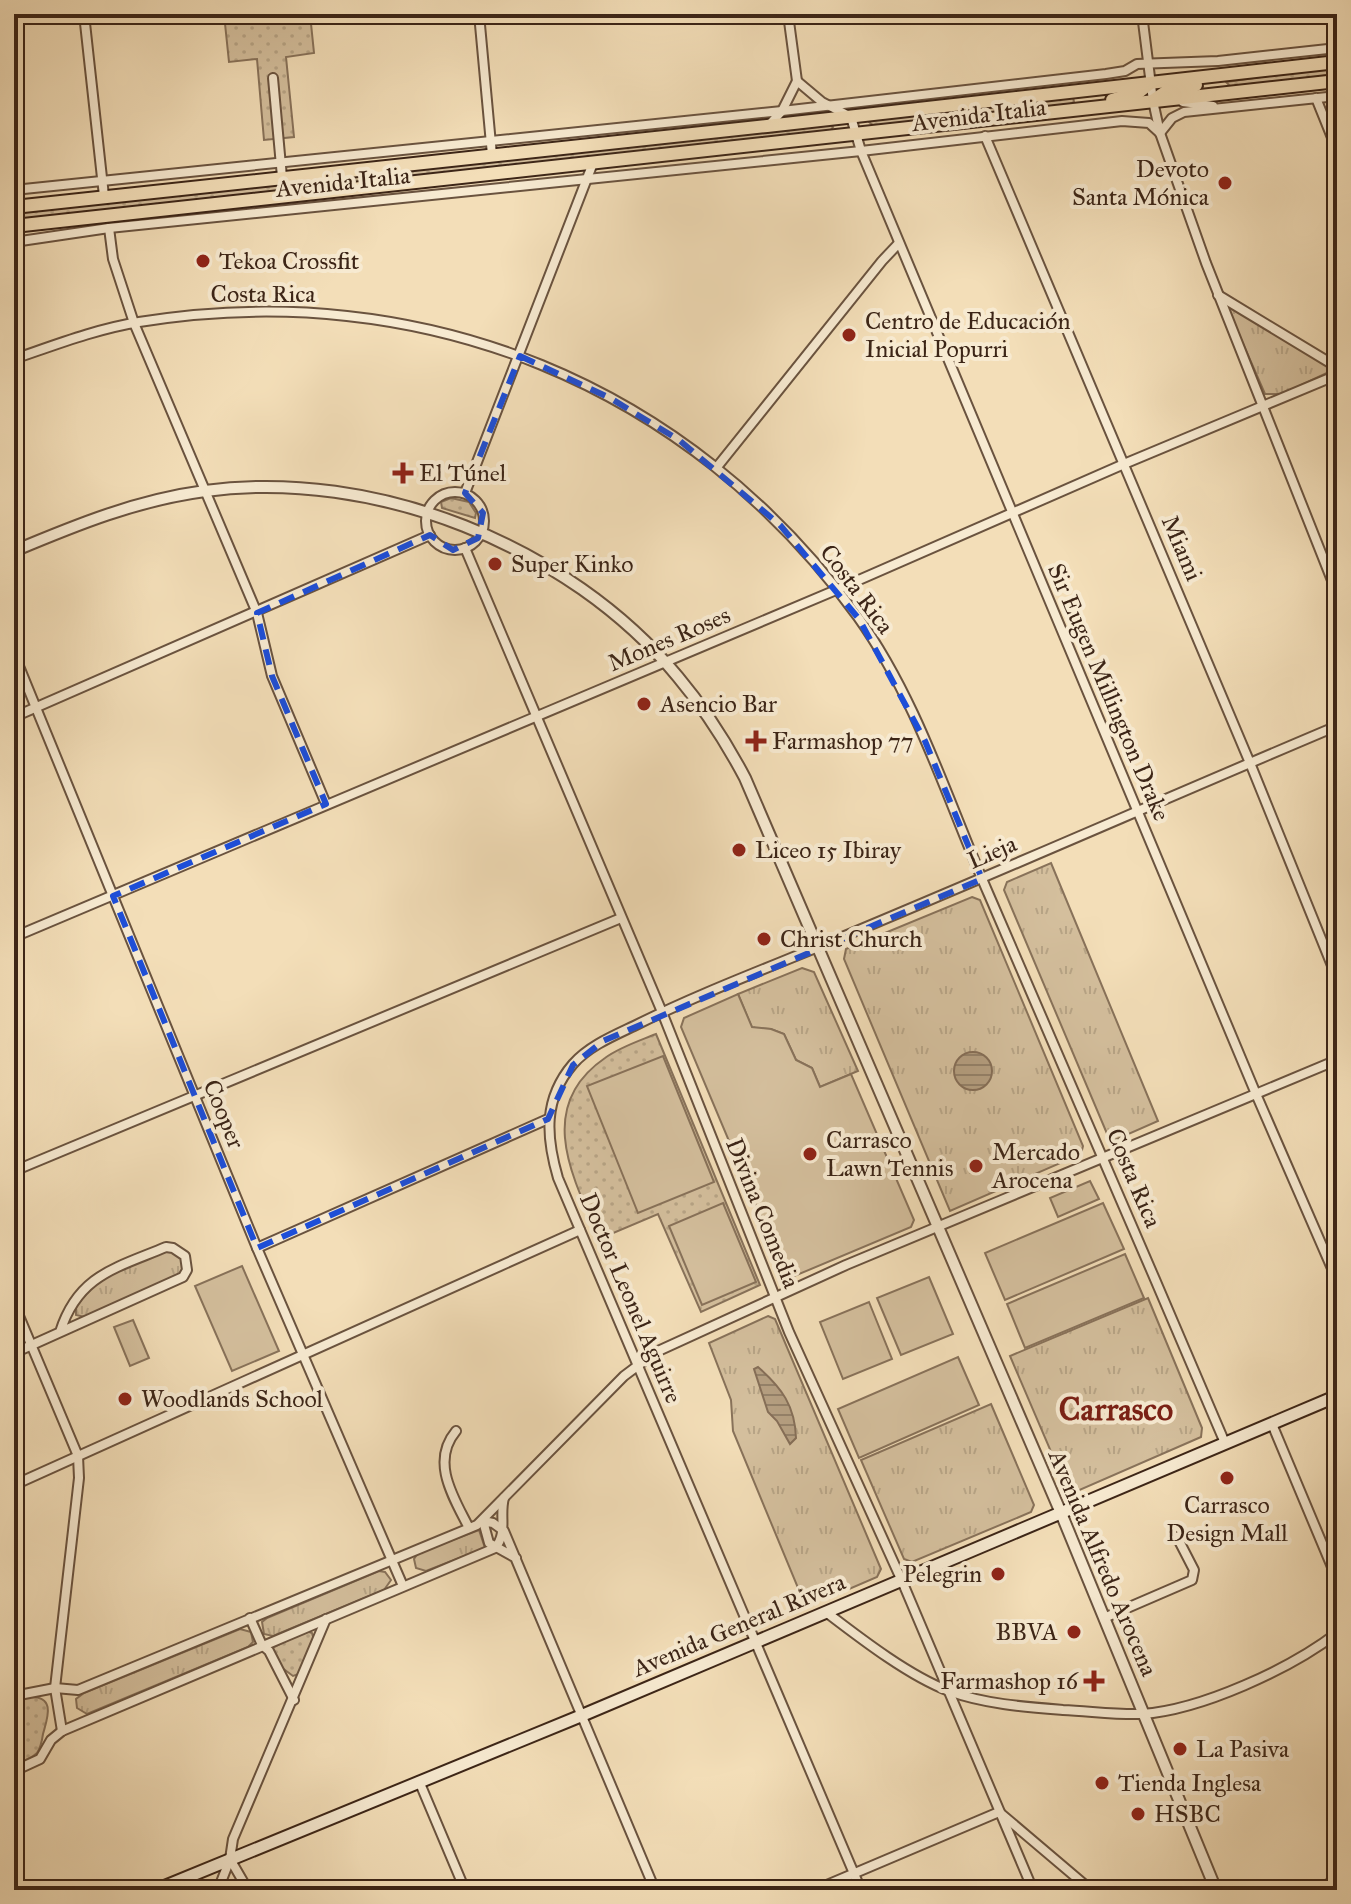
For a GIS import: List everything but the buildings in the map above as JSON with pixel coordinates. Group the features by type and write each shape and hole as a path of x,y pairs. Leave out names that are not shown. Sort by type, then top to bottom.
{"main road":[{"name":"Avenida Italia","path":"14,207 1151,83 1219,68 1272,62 1337,62"},
{"path":"1153,101 1167,91 1213,81 1219,68"},
{"name":"Avenida Italia","path":"14,226 1337,81"},
{"path":"1082,109 1139,92 1151,83"},
{"name":"Avenida General Rivera","path":"156,1890 583,1715 1337,1396"}],"street":[{"path":"84,14 104,196"},
{"path":"479,14 492,155"},
{"path":"767,126 782,111 797,81 788,14"},
{"path":"1142,14 1160,133 1218,295 1337,593"},
{"name":"Avenida Italia","path":"1272,62 1337,48"},
{"name":"Avenida Italia","path":"14,190 782,111 1106,74 1125,71 1137,64 1219,68"},
{"path":"1219,68 1223,94"},
{"path":"273,78 282,177"},
{"path":"797,81 828,105 851,117"},
{"name":"Avenida Italia","path":"1079,90 1082,109"},
{"path":"1253,90 1254,105"},
{"name":"Avenida Italia","path":"14,242 109,228 861,151 1122,121 1149,123 1160,133 1178,114 1337,96"},
{"path":"1316,98 1337,150"},
{"name":"Avenida Italia","path":"1171,100 1227,108"},
{"name":"Sir Eugen Millington Drake","path":"851,117 861,151 899,243 1337,1280"},
{"path":"682,121 684,135"},
{"name":"Miami","path":"985,136 1250,763 1337,978"},
{"path":"675,154 676,170"},
{"path":"465,493 593,163"},
{"path":"234,168 235,183"},
{"path":"109,228 113,259 134,323 257,613 272,676 326,804"},
{"path":"717,467 899,243"},
{"path":"1218,295 1337,367"},
{"name":"Costa Rica","path":"14,359 134,323 259,310 336,314 418,326 520,356 610,398 717,467 780,525 836,590 859,619 894,677 925,741 1225,1443"},
{"name":"Mones Roses","path":"14,937 1337,375"},
{"name":"Avenida Alfredo Arocena","path":"14,551 129,507 205,491 332,492 427,513 481,533 573,583 625,624 665,662 715,727 745,778 1061,1513 1216,1890"},
{"path":"465,493 476,501 483,513 481,533 465,548 446,548 430,535 426,524 427,513 441,495 465,493"},
{"path":"14,717 430,535"},
{"name":"Divina Comedia","path":"465,548 662,1012 775,1296 902,1581 1033,1890"},
{"name":"Cooper","path":"14,654 257,1248 403,1586"},
{"name":"Lieja","path":"662,1012 1337,726"},
{"path":"14,1171 621,918"},
{"name":"Doctor Leonel Aguirre","path":"662,1012 603,1041 573,1065 559,1088 548,1119 551,1155 580,1230 861,1890"},
{"path":"14,1696 55,1688 78,1690 469,1528 483,1521 498,1501 638,1365 656,1352 775,1296 938,1226 1337,1060"},
{"path":"257,1248 548,1119"},
{"path":"14,1485 580,1230"},
{"path":"14,1353 183,1277 187,1270 185,1256 166,1247 102,1273 84,1288 64,1319 60,1332"},
{"path":"14,1304 78,1456 79,1478 55,1688 62,1731"},
{"path":"1272,1424 1337,1579"},
{"path":"456,1431 446,1442 444,1467 452,1493 469,1528"},
{"path":"504,1498 504,1531 655,1890"},
{"path":"483,1521 493,1523 504,1531"},
{"path":"483,1521 486,1538 495,1548 516,1558"},
{"path":"14,1771 40,1759 51,1740 62,1731 495,1548 501,1542 504,1531"},
{"path":"1104,1618 1192,1580 1194,1570 1177,1537"},
{"path":"1337,1611 1337,1625"},
{"path":"826,1612 894,1661 948,1690 998,1703 1044,1709 1143,1714 1233,1689 1282,1668 1337,1633"},
{"path":"250,1618 294,1700"},
{"path":"218,1890 230,1859 233,1839 326,1619"},
{"path":"419,1781 465,1890"},
{"path":"815,1890 999,1812 1091,1890"},
{"path":"230,1859 248,1890"},
{"path":"1315,1890 1337,1880"}],"highlighted area":[{"path":"520,356 610,398 679,440 780,525 859,619 925,741 982,879 603,1041 573,1065 548,1119 257,1248 113,896 326,804 272,676 257,613 430,535 453,550 478,538 483,513 465,493"}],"green space":[{"path":"224,14 310,14 314,53 286,57 294,137 264,140 257,59 229,62"},
{"path":"1337,66 1337,75 1231,87 1226,82"},
{"path":"1073,97 1074,102 1070,104 874,126 869,122 869,120"},
{"path":"830,124 833,127 830,131 14,221 14,212"},
{"path":"1227,307 1329,366 1329,372 1282,394 1265,394"},
{"path":"451,498 469,502 476,513 475,518 442,508 441,502"},
{"path":"1051,863 1158,1121 1115,1140 1108,1136 1004,890 1007,882"},
{"path":"972,897 980,900 1083,1146 1081,1154 950,1211 844,959 846,949"},
{"path":"802,968 814,972 858,1071 820,1087 812,1068 796,1060 784,1034 771,1029 752,1028 738,994"},
{"name":"Carrasco Lawn Tennis","path":"738,994 752,1027 784,1034 796,1060 812,1068 820,1087 851,1074 914,1220 911,1227 792,1277 785,1274 681,1027 684,1018"},
{"path":"656,1034 760,1285 701,1312 658,1214 606,1236 602,1244 581,1196 566,1146 565,1122 570,1099 583,1078 611,1054"},
{"path":"663,1056 714,1182 638,1213 587,1086"},
{"path":"1090,1181 1099,1199 1058,1217 1050,1198"},
{"path":"723,1203 756,1282 702,1305 669,1226"},
{"path":"1103,1203 1124,1249 1005,1300 985,1253"},
{"path":"166,1249 181,1255 184,1267 180,1274 85,1317 76,1315 76,1306 98,1280"},
{"path":"1125,1254 1144,1298 1025,1348 1007,1304"},
{"path":"242,1266 279,1351 232,1371 195,1286"},
{"path":"929,1277 953,1334 901,1355 877,1298"},
{"path":"1148,1298 1202,1428 1201,1437 1075,1492 1067,1489 1010,1356"},
{"path":"869,1302 892,1359 843,1379 820,1322"},
{"path":"768,1316 775,1319 881,1569 877,1577 826,1599 822,1592 803,1600 733,1431 731,1400 709,1343"},
{"path":"133,1320 149,1358 130,1366 114,1327"},
{"path":"958,1357 979,1405 859,1458 838,1409"},
{"path":"991,1404 1034,1505 1031,1512 912,1562 904,1559 861,1460"},
{"path":"479,1530 485,1548 426,1571 416,1568 414,1559 418,1553"},
{"path":"379,1571 385,1572 391,1580 384,1590 273,1636 264,1634 262,1622 267,1618"},
{"path":"240,1629 251,1632 253,1642 248,1647 87,1714 77,1708 76,1699 84,1693"},
{"path":"306,1631 312,1633 314,1640 299,1674 293,1676 281,1667 272,1648"},
{"path":"37,1697 47,1704 46,1722 37,1753 14,1765 14,1701"}],"shaded area":[{"path":"973,1052 986,1058 992,1071 986,1084 973,1090 960,1084 954,1071 960,1058"},
{"path":"758,1367 774,1382 790,1407 796,1438 790,1444 768,1412 754,1369"}],"place":[{"name":"Devoto Santa Mónica","path":"1225,183"},
{"name":"Tekoa Crossfit","path":"203,261"},
{"name":"Centro de Educación Inicial Popurri","path":"849,335"},
{"name":"El Túnel","path":"403,473"},
{"name":"Super Kinko","path":"495,564"},
{"name":"Asencio Bar","path":"644,704"},
{"name":"Farmashop 77","path":"756,741"},
{"name":"Liceo 15 Ibiray","path":"739,850"},
{"name":"Christ Church","path":"764,939"},
{"name":"Carrasco Lawn Tennis","path":"810,1154"},
{"name":"Mercado Arocena","path":"976,1166"},
{"name":"Woodlands School","path":"125,1399"},
{"name":"Carrasco Design Mall","path":"1227,1478"},
{"name":"Pelegrin","path":"998,1574"},
{"name":"BBVA","path":"1074,1632"},
{"name":"Farmashop 16","path":"1094,1681"},
{"name":"La Pasiva","path":"1180,1749"},
{"name":"Tienda Inglesa","path":"1102,1783"},
{"name":"HSBC","path":"1138,1814"}],"district":[{"name":"Carrasco","path":"1116,1409"}]}
